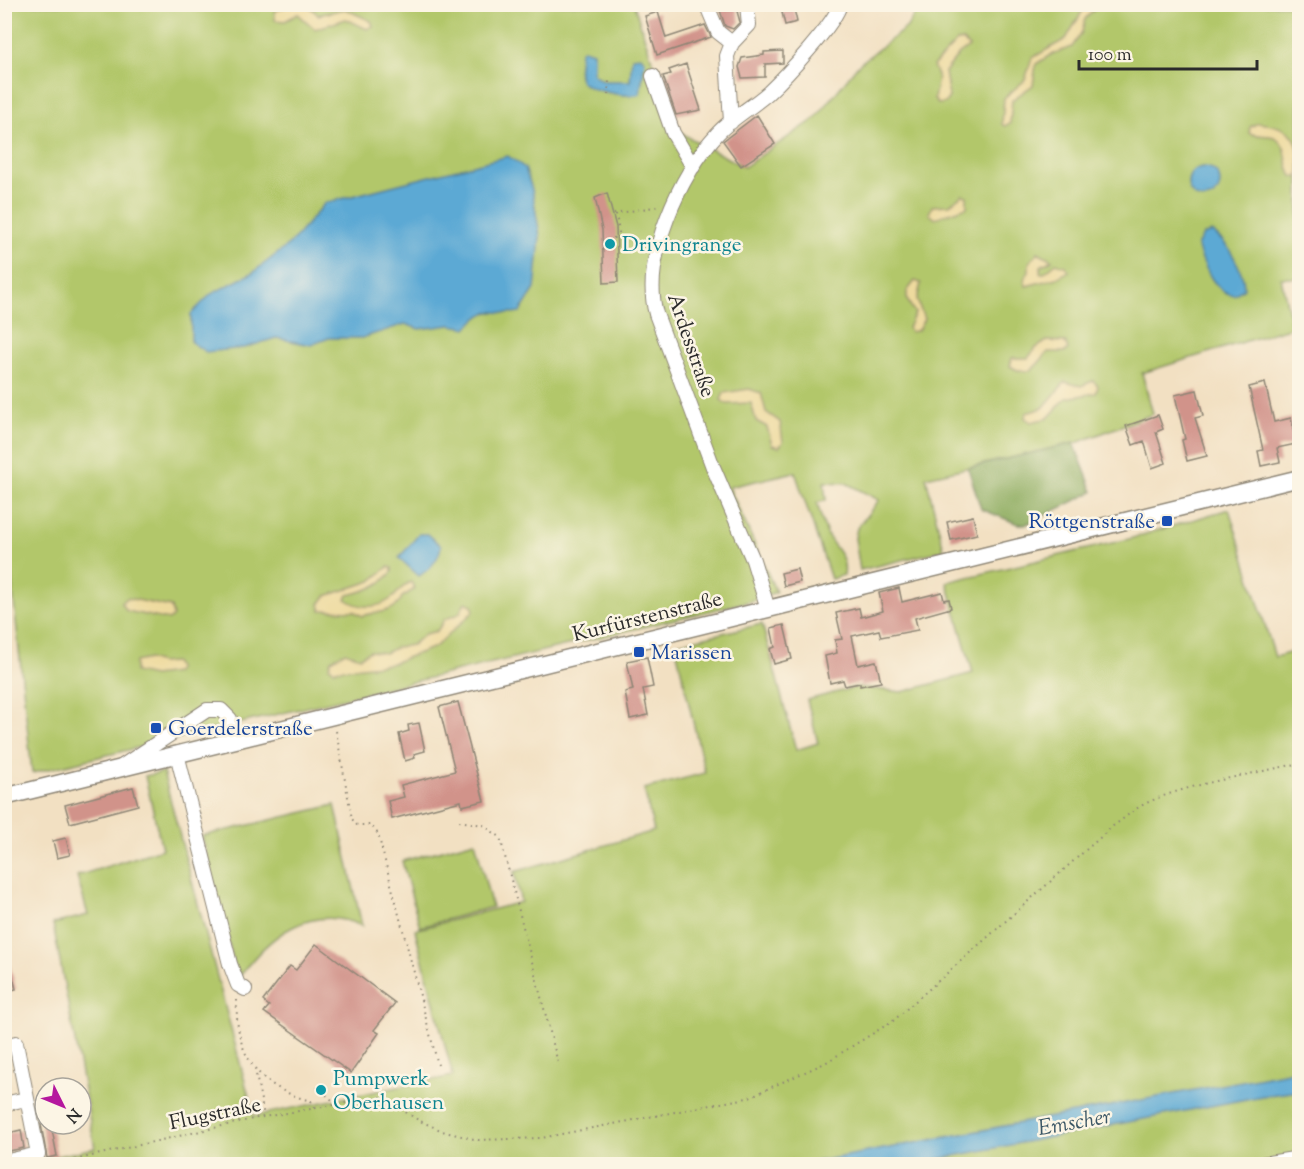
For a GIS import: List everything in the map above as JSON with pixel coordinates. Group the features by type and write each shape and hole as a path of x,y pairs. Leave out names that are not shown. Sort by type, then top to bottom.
{"main road":[{"name":"Kurfürstenstraße","path":"4,797 1299,478"}],"street":[{"path":"731,122 727,56 732,43 749,25 747,4"},
{"name":"Ardesstraße","path":"768,609 756,569 713,467 652,300 653,269 674,205 693,167 718,133 769,92 832,22 840,4"},
{"path":"707,6 718,32 732,43"},
{"path":"653,76 673,133 693,167"},
{"path":"118,769 207,710 221,710 230,719 234,740"},
{"path":"177,754 230,964 242,987"},
{"path":"4,1046 16,1043 38,1154 4,1162"},
{"path":"4,1104 26,1099"},
{"path":"1263,1164 1299,1158"}],"path":[{"path":"608,95 609,79"},
{"path":"616,238 615,214 674,205"},
{"path":"334,716 352,819 357,825 371,825 378,834 438,1065"},
{"name":"Flugstraße","path":"57,1164 264,1117 381,1096 420,1122 445,1132 478,1140 541,1138 747,1098 825,1063 893,1021 1113,826 1140,807 1165,796 1211,783 1299,764"},
{"path":"459,821 483,825 500,837 558,1063"},
{"path":"242,987 240,1040 245,1055 272,1086 290,1096 311,1101 314,1108"},
{"path":"255,1069 264,1117"},
{"path":"317,1087 338,1105"}],"green space":[{"path":"4,5 634,5 675,130 744,167 816,118 858,65 907,27 920,5 1299,5 1299,278 1281,278 1292,327 1142,373 1153,414 1076,443 926,477 944,550 860,570 855,538 857,528 879,500 846,483 824,482 826,500 817,503 826,532 840,554 845,568 844,575 831,579 795,472 729,487 776,592 751,601 32,773 4,507"},
{"path":"1074,443 1093,492 1027,524 1018,524 981,509 968,468"},
{"path":"1229,509 1275,657 1299,650 1299,1164 19,1164 95,1148 93,1136 93,1076 82,1076 53,924 88,915 77,876 162,849 145,776 163,772 254,1116 453,1076 415,930 521,902 514,872 654,831 644,789 705,773 675,644 762,624 796,750 818,743 807,700 857,687 902,692 973,673 947,582 1129,539"},
{"path":"335,805 362,926 326,918 293,927 264,948 240,976 234,964 202,836"},
{"path":"475,841 492,907 420,927 402,861"}],"sand":[{"path":"291,4 308,5 318,15 345,9 371,21 373,26 367,29 346,19 315,29 298,14 285,21 275,20 275,11"},
{"path":"1086,5 1099,5 1085,19 1082,32 1072,47 1052,54 1036,64 1033,85 1012,100 1010,124 1004,126 1002,124 1004,98 1025,80 1032,58 1066,39"},
{"path":"957,41 963,41 969,47 959,54 945,72 949,97 945,103 938,104 934,99 938,78 933,66"},
{"path":"1258,123 1281,128 1294,138 1299,154 1299,177 1293,177 1290,173 1283,145 1279,141 1271,136 1249,133 1250,127"},
{"path":"962,195 967,196 967,207 935,218 929,214 932,206 949,205"},
{"path":"1038,252 1052,260 1041,266 1040,273 1044,273 1056,263 1065,266 1069,271 1057,278 1026,286 1024,280 1029,271 1029,263"},
{"path":"915,281 921,283 917,300 924,319 918,330 911,332 908,328 915,313 907,300 907,291"},
{"path":"1047,341 1065,342 1068,349 1065,352 1048,352 1029,371 1017,370 1010,366 1012,358 1028,358 1036,348"},
{"path":"1093,381 1098,386 1096,393 1066,398 1048,418 1031,422 1025,418 1026,413 1043,408 1065,382 1081,386"},
{"path":"749,389 761,393 766,412 780,422 783,442 779,447 772,445 767,427 756,421 751,403 727,404 721,400 724,393"},
{"path":"388,567 392,568 392,572 383,581 367,590 348,595 346,599 357,605 375,606 387,602 411,582 415,589 402,597 395,606 385,611 362,616 354,611 321,610 320,604 326,596 371,581"},
{"path":"127,598 171,607 173,616 169,620 127,611 121,603"},
{"path":"465,602 472,605 474,611 435,647 390,664 334,670 329,667 331,660 345,652 360,657 370,651 385,653 397,647 412,645 425,634 437,631 445,619 459,614"},
{"path":"149,659 160,663 174,662 177,667 176,673 153,676 135,672 135,662"}],"water":[{"path":"584,49 593,52 593,74 604,81 630,81 632,57 641,56 645,61 640,94 609,93 585,85 578,71 580,52"},
{"path":"508,156 525,168 532,189 540,236 535,289 520,312 487,312 467,328 451,325 419,329 405,324 362,338 329,338 311,345 276,338 244,348 206,352 191,342 191,314 211,294 252,273 291,243 325,203"},
{"path":"1204,167 1215,172 1220,183 1215,194 1204,199 1193,194 1188,183 1193,172"},
{"path":"1212,232 1229,249 1241,273 1244,288 1234,295 1226,293 1214,283 1197,246 1203,235"},
{"path":"419,534 428,534 441,546 433,564 419,576 399,558"},
{"name":"Emscher","path":"1299,1070 1299,1091 1262,1096 913,1164 804,1164"}],"building":[{"path":"718,4 735,4 740,22 733,29 725,26"},
{"path":"780,4 793,4 797,22 785,25"},
{"path":"658,12 666,38 705,25 711,37 657,55 645,16"},
{"path":"783,51 783,63 765,64 765,77 742,78 739,67 742,58 764,55 764,52"},
{"path":"686,64 701,110 676,115 663,76 671,74 669,70"},
{"path":"757,115 775,144 741,166 723,141"},
{"name":"Drivingrange","path":"607,193 616,227 618,282 604,283 602,230 595,198"},
{"path":"1265,383 1274,422 1291,418 1296,444 1277,448 1280,462 1261,466 1258,451 1263,450 1249,387"},
{"path":"1197,390 1203,416 1195,418 1207,456 1187,461 1182,440 1185,439 1175,395"},
{"path":"1158,415 1163,429 1156,432 1166,463 1152,468 1144,441 1133,445 1126,426"},
{"path":"973,516 977,534 951,540 947,522"},
{"path":"797,569 800,582 784,586 781,573"},
{"path":"899,588 902,602 942,592 944,600 949,599 951,608 915,618 918,630 881,637 879,630 852,636 858,665 876,661 881,682 860,686 860,683 845,686 843,680 830,683 825,656 837,653 835,640 842,639 836,613 859,608 861,617 883,611 879,593"},
{"path":"784,625 792,659 774,664 770,649 775,647 771,628"},
{"path":"647,657 653,687 643,689 648,715 630,719 625,692 633,690 627,661"},
{"path":"458,702 484,801 462,806 461,801 392,819 388,801 404,797 401,785 455,771 439,707"},
{"path":"419,723 425,751 414,754 415,758 405,761 399,734 409,731 408,725"},
{"path":"133,787 138,805 70,823 65,805"},
{"path":"66,838 70,855 57,858 53,841"},
{"path":"316,944 395,1003 374,1030 379,1033 351,1073 264,1012 269,1006 263,1001 290,966 296,970"},
{"path":"8,958 16,989 4,992 4,959"},
{"path":"21,1130 24,1148 4,1152 4,1134"},
{"path":"43,1136 53,1136 57,1156 47,1158"}],"place":[{"name":"Drivingrange","path":"610,244"},
{"name":"Röttgenstraße","path":"1167,521"},
{"name":"Marissen","path":"639,652"},
{"name":"Goerdelerstraße","path":"156,728"},
{"name":"Pumpwerk Oberhausen","path":"321,1090"}]}
